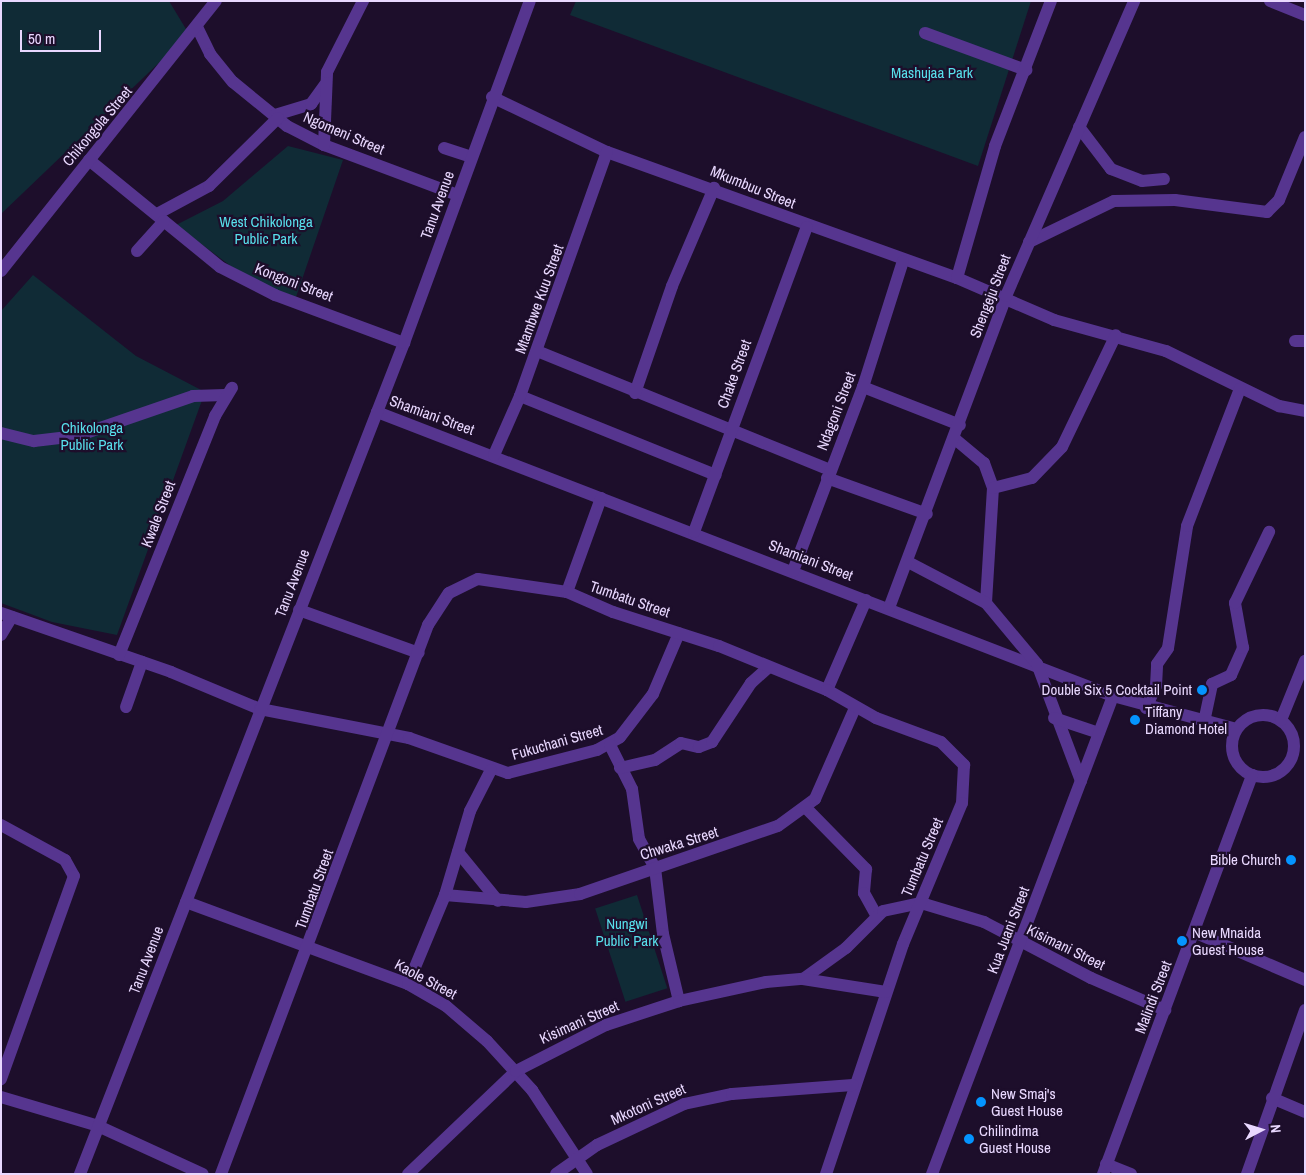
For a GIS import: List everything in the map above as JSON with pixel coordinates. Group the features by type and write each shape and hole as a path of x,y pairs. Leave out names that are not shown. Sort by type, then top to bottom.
{"street":[{"name":"Chikongola Street","path":"3,263 197,28 216,1"},
{"path":"324,146 326,83 333,59 363,1"},
{"name":"Tanu Avenue","path":"80,1174 404,343 492,97 530,1"},
{"path":"957,278 994,146 1026,70 1051,1"},
{"name":"Shengeju Street","path":"889,608 960,426 1006,296 1134,1"},
{"path":"1270,1 1305,14"},
{"name":"Ngomeni Street","path":"197,28 210,54 233,82 277,116 324,146 458,195"},
{"path":"924,32 1026,70"},
{"path":"137,251 161,217 209,186 277,116 311,104 326,83"},
{"name":"Mkumbuu Street","path":"492,97 606,152 714,188 807,227 1006,296 1054,320 1166,350 1240,389 1279,406 1305,411"},
{"path":"1079,127 1111,169 1142,181 1164,179"},
{"path":"1029,242 1114,201 1175,200 1267,212 1280,200 1305,137"},
{"path":"444,148 472,157"},
{"name":"Mtambwe Kuu Street","path":"494,455 537,351 606,152"},
{"name":"Kongoni Street","path":"89,160 220,267 254,286 404,343"},
{"path":"635,393 672,286 714,188"},
{"name":"Chake Street","path":"694,532 730,430 807,227"},
{"name":"Ndagoni Street","path":"793,571 828,474 863,387 904,261"},
{"path":"993,488 1032,478 1062,448 1116,336"},
{"path":"537,351 635,393 730,430 828,474 927,514"},
{"path":"863,387 960,426"},
{"path":"1146,708 1156,686 1156,664 1168,648 1187,526 1240,389"},
{"name":"Kwale Street","path":"1,433 34,441 77,436 194,396 229,392 119,654"},
{"path":"520,396 716,474"},
{"name":"Shamiani Street","path":"376,412 494,455 866,600 1037,664 1113,696 1146,708 1236,729"},
{"path":"955,438 984,463 993,488 986,603"},
{"path":"567,592 601,498"},
{"path":"1204,722 1212,684 1231,675 1243,648 1235,603 1269,532"},
{"path":"908,562 986,603 1037,664 1054,718 1081,781"},
{"name":"Tumbatu Street","path":"221,1174 309,948 387,733 434,614 462,584 501,579 567,592 769,666 826,690 855,708 941,742 964,765 962,803 886,992 853,1085 826,1174"},
{"path":"826,690 866,600"},
{"path":"299,610 419,653"},
{"path":"1,635 7,615"},
{"name":"Fukuchani Street","path":"7,615 142,662 260,709 387,733 455,751 491,770 518,772 610,745 626,732 648,702 679,633"},
{"path":"1281,720 1305,661"},
{"path":"126,707 142,662"},
{"path":"620,768 655,760 680,743 699,747 712,742 751,683 769,666"},
{"name":"Kua Juani Street","path":"932,1174 1113,696"},
{"name":"Chwaka Street","path":"445,895 498,901 580,894 778,826 806,808 833,767 855,708"},
{"path":"1265,714 1281,720 1290,730 1293,755 1284,769 1269,776 1252,775 1238,764 1232,747 1236,729 1248,718 1265,714"},
{"path":"1054,718 1099,732"},
{"path":"610,745 620,768 632,788 639,838 655,868 663,934 679,1000"},
{"path":"1293,755 1305,760"},
{"path":"408,984 445,895 470,811 491,770"},
{"name":"Malindi Street","path":"1105,1169 1196,933 1252,775"},
{"path":"806,808 866,869 864,893 877,916"},
{"path":"1,825 65,860 74,876 1,1079"},
{"path":"458,852 498,901"},
{"name":"Kaole Street","path":"186,902 408,984 458,1016 516,1070 578,1158 587,1174"},
{"name":"Kisimani Street","path":"803,979 846,948 877,916 888,908 921,903 984,922 1020,942 1165,1010"},
{"path":"1196,933 1305,980"},
{"name":"Kisimani Street","path":"408,1174 516,1070 583,1034 679,1000 803,979 886,992"},
{"path":"1247,1174 1272,1098 1305,1010"},
{"name":"Mkotoni Street","path":"556,1174 578,1158 657,1115 705,1098 853,1085"},
{"path":"1,1096 98,1126 204,1174"},
{"path":"1272,1098 1305,1112"},
{"path":"1105,1169 1131,1174"}],"green space":[{"path":"1,1 169,1 189,34 1,214"},
{"name":"Mashujaa Park","path":"576,1 1031,1 978,166 570,15"},
{"name":"West Chikolonga Public Park","path":"288,146 343,160 296,297 248,279 176,225 223,201"},
{"name":"Chikolonga Public Park","path":"33,275 136,356 205,392 117,635 52,622 1,603 1,311"},
{"name":"Nungwi Public Park","path":"637,895 667,988 625,1002 595,909"}],"place":[{"name":"Double Six 5 Cocktail Point","path":"1202,690"},
{"name":"Tiffany Diamond Hotel","path":"1135,720"},
{"name":"Bible Church","path":"1291,860"},
{"name":"New Mnaida Guest House","path":"1182,941"},
{"name":"New Smaj's Guest House","path":"981,1102"},
{"name":"Chilindima Guest House","path":"969,1139"}]}
